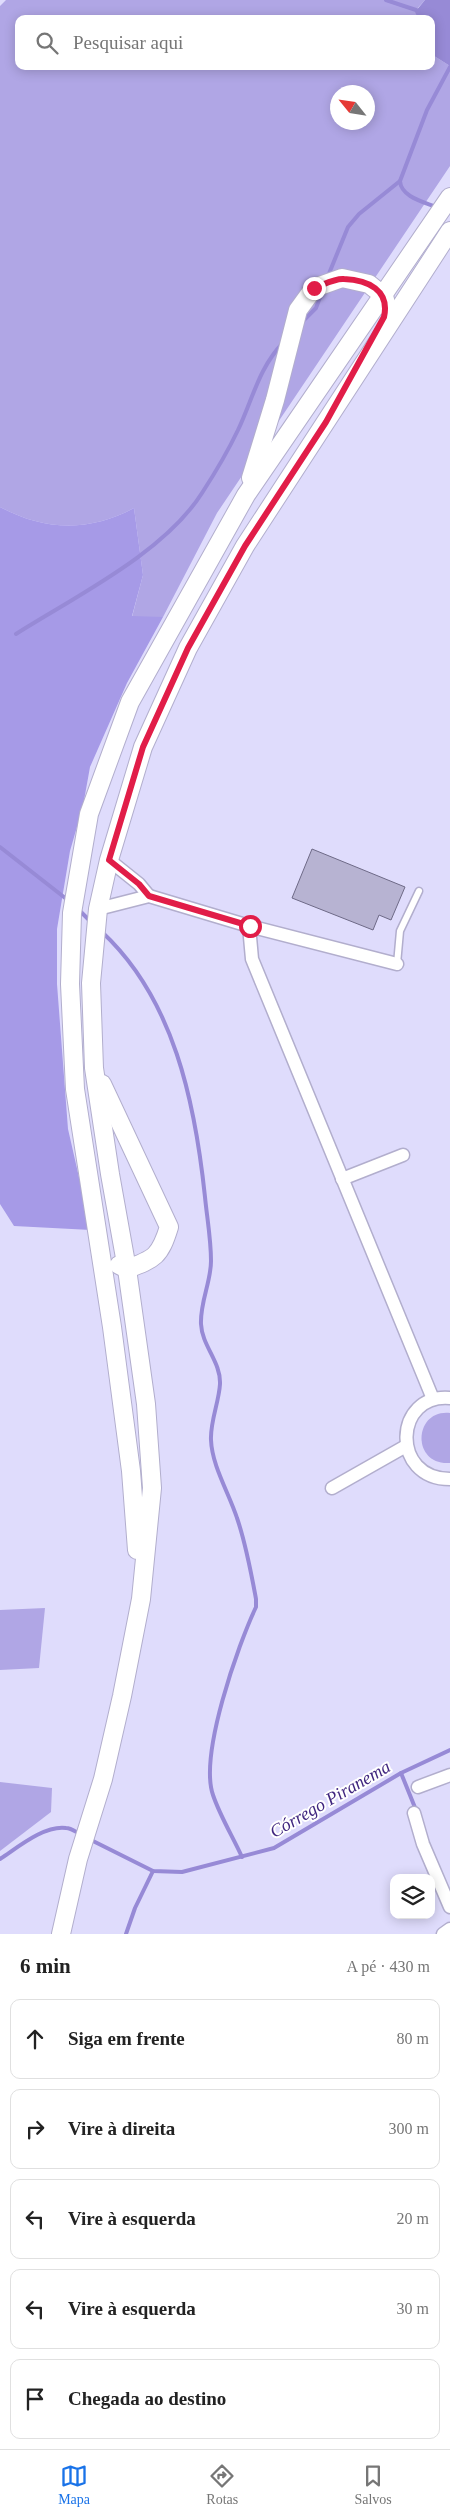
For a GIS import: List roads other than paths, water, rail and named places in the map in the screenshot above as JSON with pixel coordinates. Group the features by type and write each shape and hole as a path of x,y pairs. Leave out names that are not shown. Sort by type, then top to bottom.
{"main road":[{"path":"141,1599 131,1471 75,1089 70,984 72,913 89,814 130,702 246,495 450,197"},
{"path":"61,1934 78,1859 103,1779 141,1599 152,1488 146,1404 127,1269 94,1068 91,983 98,909 109,860 143,747 188,648 245,546 450,231"},
{"path":"246,495 276,400 298,310 314,288 342,278 369,284 384,296 387,306 384,317 326,422"},
{"path":"89,1177 118,1264 127,1269 152,1260 164,1244 169,1227 94,1068"}],"street":[{"path":"109,860 139,884 149,896"},
{"path":"98,909 149,896 250,926 397,964"},
{"path":"250,926 252,959 433,1399"},
{"path":"342,1179 403,1155"},
{"path":"450,1398 433,1399 414,1413 406,1434 406,1446 410,1457 426,1474 437,1478 450,1479"},
{"path":"332,1488 406,1446"},
{"path":"418,1787 450,1775"},
{"path":"414,1813 423,1844 450,1907"},
{"path":"443,1934 450,1929"}],"lane":[{"path":"397,964 400,931 419,891"}],"waterway":[{"path":"386,0 419,11"},
{"path":"436,207 409,195 401,187 400,181 427,110 450,67"},
{"path":"328,276 348,227 359,214 400,181"},
{"path":"301,323 316,308 322,292"},
{"path":"16,634 117,572 142,554 186,515 221,462 238,430 262,373 283,343"},
{"path":"0,847 69,901"},
{"path":"78,909 91,922"},
{"path":"102,932 127,959 147,988 164,1020 177,1054 187,1089 201,1161 211,1261 211,1269 202,1308 201,1324 202,1332 220,1376 218,1398 212,1426 212,1450 240,1528 256,1599 256,1607 248,1624 222,1700 211,1754 210,1777 213,1795 242,1857"},
{"name":"Córrego Piranema","path":"89,1839 153,1871 182,1872 274,1848 401,1773 450,1750"},
{"path":"401,1773 416,1810"},
{"name":"Córrego Piranema","path":"0,1859 31,1838 49,1830 68,1828 80,1834"},
{"path":"126,1934 135,1908 153,1871"}]}
